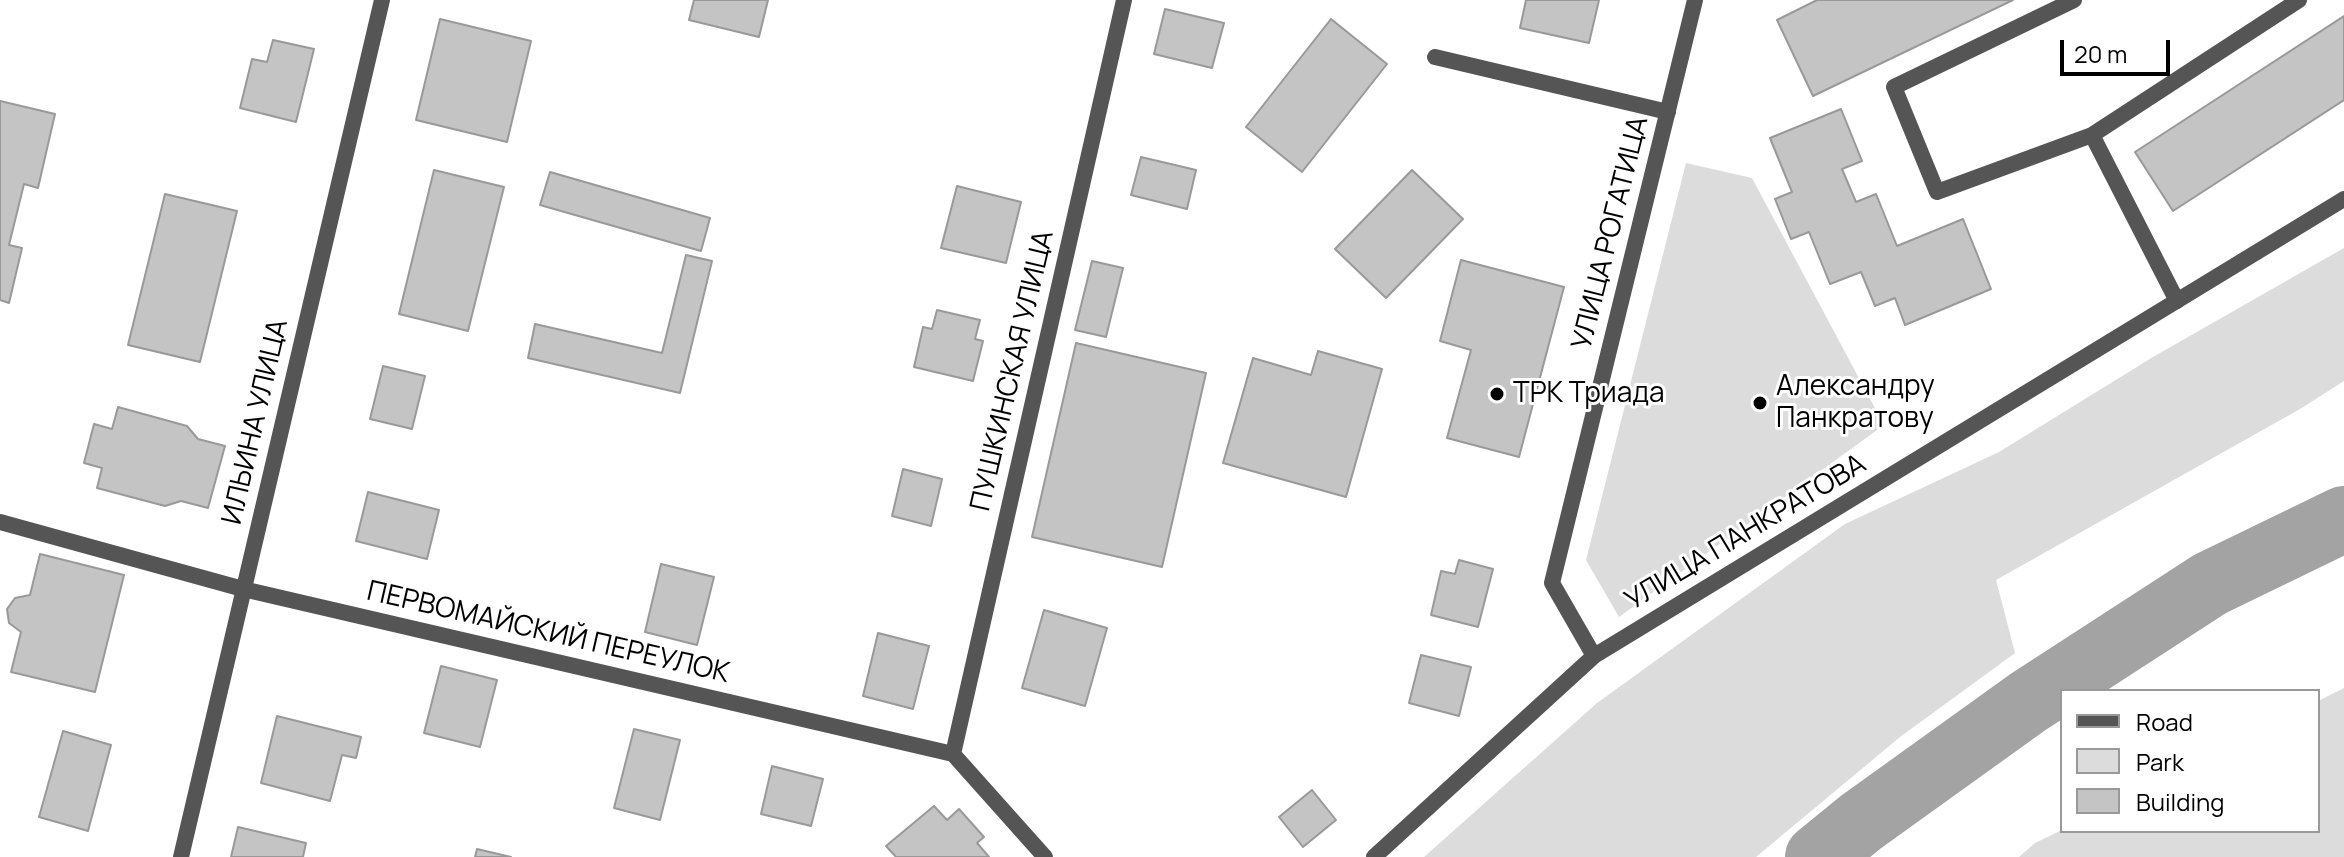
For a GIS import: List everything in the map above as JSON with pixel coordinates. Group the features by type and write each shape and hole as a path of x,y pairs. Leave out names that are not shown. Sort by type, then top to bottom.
{"street":[{"name":"ИЛЬИНА УЛИЦА","path":"181,857 382,0"},
{"name":"ПУШКИНСКАЯ УЛИЦА","path":"953,754 1124,0"},
{"name":"УЛИЦА РОГАТИЦА","path":"1594,656 1552,583 1695,0"},
{"path":"2074,0 1894,87 1937,192 2092,135 2299,0"},
{"path":"1435,57 1668,112"},
{"path":"2092,135 2177,301"},
{"name":"УЛИЦА ПАНКРАТОВА","path":"1374,857 1594,656 2344,199"},
{"name":"ПЕРВОМАЙСКИЙ ПЕРЕУЛОК","path":"0,522 243,589 953,754"},
{"path":"953,754 1045,857"}],"green space":[{"path":"1686,163 1752,178 1884,425 1619,617 1586,560"},
{"path":"2344,248 2344,381 2300,409 1996,580 2015,653 1900,737 1756,857 1424,857 1597,703 1845,524 1999,452 2153,357"},
{"path":"2344,688 2344,857 2019,857 2035,843 2060,831 2320,833 2320,700"}],"building":[{"path":"694,0 768,0 759,37 689,20"},
{"path":"1526,0 1599,0 1589,43 1520,28"},
{"path":"1817,0 2013,0 1813,96 1777,20"},
{"path":"1165,9 1224,23 1212,68 1154,54"},
{"path":"2344,16 2344,100 2173,211 2135,152"},
{"path":"440,19 531,41 507,142 416,120"},
{"path":"1331,19 1387,64 1302,172 1246,127"},
{"path":"273,40 314,49 296,122 240,108 252,59 267,62"},
{"path":"0,101 55,114 38,188 24,184 9,245 22,248 9,303 0,300"},
{"path":"1841,109 1862,161 1842,169 1856,202 1876,194 1897,246 1963,219 1991,289 1905,325 1895,298 1875,306 1861,272 1830,284 1809,232 1791,239 1775,199 1792,192 1770,138"},
{"path":"1141,157 1196,170 1187,209 1131,195"},
{"path":"434,170 504,187 468,331 399,314"},
{"path":"1412,170 1463,219 1386,298 1335,249"},
{"path":"550,172 710,218 701,251 540,205"},
{"path":"957,186 1021,202 1006,263 941,248"},
{"path":"165,194 237,211 200,362 128,345"},
{"path":"686,255 712,261 680,393 528,358 535,324 662,353"},
{"name":"ТРК Триада","path":"1461,260 1564,287 1519,457 1447,438 1471,350 1440,341"},
{"path":"1092,261 1123,268 1106,337 1075,330"},
{"path":"937,310 980,320 975,339 983,341 973,381 914,367 923,327 932,329"},
{"path":"1076,343 1206,373 1162,567 1032,537"},
{"path":"1318,351 1382,369 1346,497 1223,463 1253,358 1311,375"},
{"path":"383,366 425,376 412,429 370,419"},
{"path":"118,407 187,426 198,439 225,446 208,508 181,501 165,506 97,488 102,468 84,463 94,424 112,429"},
{"path":"903,469 942,479 931,526 892,516"},
{"path":"368,492 439,510 427,559 356,541"},
{"path":"40,554 124,575 95,692 11,672 21,632 9,623 7,609 15,598 30,595"},
{"path":"1459,560 1493,569 1478,627 1431,615 1441,571 1455,574"},
{"path":"661,564 714,577 697,645 645,632"},
{"path":"1044,610 1107,628 1085,706 1022,688"},
{"path":"878,633 929,646 913,709 863,696"},
{"path":"1421,655 1471,667 1459,716 1409,703"},
{"path":"441,666 497,680 480,747 424,733"},
{"path":"277,716 361,737 356,758 342,755 330,801 261,783"},
{"path":"634,729 680,740 660,820 614,808"},
{"path":"63,731 111,745 88,831 39,817"},
{"path":"772,766 823,779 811,826 761,814"},
{"path":"1312,790 1336,820 1303,847 1279,817"},
{"path":"934,806 947,820 959,809 984,837 977,843 989,857 896,857 886,846"},
{"path":"238,827 306,843 303,857 231,857"},
{"path":"477,849 511,857 475,857"}],"waterway":[{"path":"1818,857 1861,822 2028,702 2210,584 2344,519"}],"place":[{"name":"ТРК Триада","path":"1497,394"},
{"name":"Александру Панкратову","path":"1760,403"}]}
